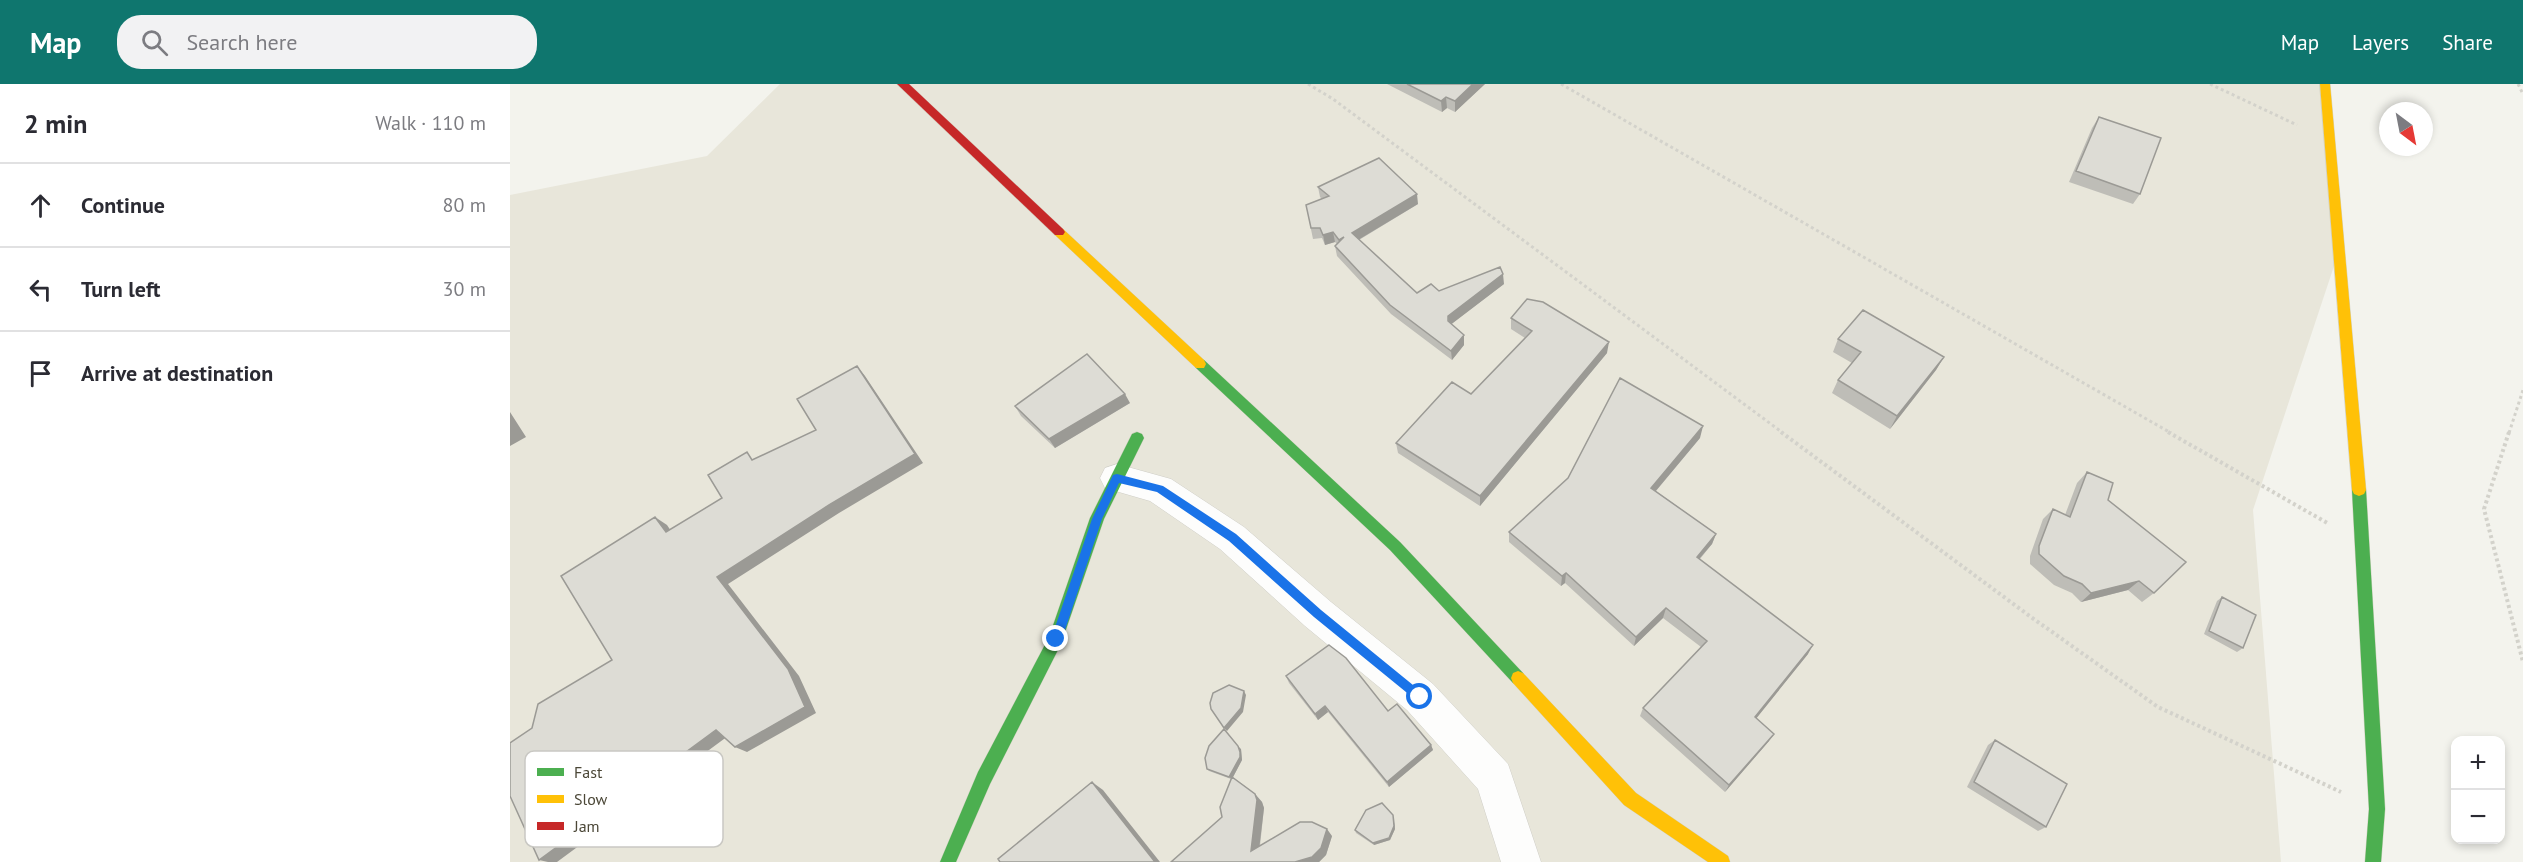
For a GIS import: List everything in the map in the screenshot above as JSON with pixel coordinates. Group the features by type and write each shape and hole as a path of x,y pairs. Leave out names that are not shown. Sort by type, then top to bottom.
{"street":[{"path":"902,84 1395,546 1630,799 1722,862"},
{"path":"2325,84 2364,544 2377,809 2373,862"},
{"path":"948,862 984,778 1056,639 1097,519 1137,438"},
{"path":"1117,478 1160,489 1232,538 1318,614 1420,697 1494,778 1521,862"}],"path":[{"path":"1308,84 1333,99 2012,603 2158,707 2377,809"},
{"path":"1562,84 2364,544"},
{"path":"2210,84 2330,140"},
{"path":"2518,84 2523,94"},
{"path":"2523,390 2484,508 2523,662"}],"shaded area":[{"path":"780,84 2325,84 2339,251 2253,510 2281,862 510,862 510,195 707,156"}],"building":[{"path":"1407,84 1473,84 1455,101 1446,97 1441,101"},
{"path":"2099,117 2161,138 2140,194 2076,171"},
{"path":"1379,158 1417,194 1352,233 1417,293 1431,284 1439,291 1500,267 1503,274 1448,316 1448,321 1464,335 1451,351 1390,305 1335,246 1344,237 1339,240 1333,232 1323,235 1320,228 1311,228 1306,205 1329,196 1318,187"},
{"path":"1527,299 1543,302 1609,342 1480,496 1396,443 1452,382 1471,394 1532,331 1511,318"},
{"path":"1863,310 1944,357 1897,416 1838,380 1861,352 1838,339"},
{"path":"1087,354 1125,394 1049,439 1015,406"},
{"path":"857,366 915,454 829,505 717,577 788,669 805,707 735,747 716,730 687,751 525,751 525,829 510,796 510,743 532,728 538,704 612,660 561,576 655,517 666,532 722,498 708,475 747,452 752,460 816,430 797,399"},
{"path":"1620,378 1703,426 1651,488 1716,534 1697,557 1813,645 1755,717 1774,734 1729,785 1643,708 1707,641 1666,608 1636,637 1566,573 1562,576 1509,532 1568,478"},
{"path":"2087,472 2113,483 2108,500 2186,562 2154,593 2139,581 2091,593 2082,584 2064,576 2039,554 2039,546 2053,509 2070,517"},
{"path":"2222,597 2256,615 2243,648 2209,631"},
{"path":"1329,645 1346,658 1388,711 1397,704 1431,745 1387,782 1325,706 1315,714 1286,676"},
{"path":"1229,685 1244,691 1241,708 1224,728 1211,709 1210,703 1213,693"},
{"path":"1224,729 1240,752 1240,757 1229,777 1207,769 1205,758 1209,746"},
{"path":"1995,740 2067,784 2046,827 1974,782"},
{"path":"1232,777 1255,794 1257,800 1251,851 1300,822 1312,822 1327,829 1321,848 1312,857 1295,862 1171,862 1222,817 1220,807"},
{"path":"1092,782 1155,862 1000,862 998,859"},
{"path":"1382,803 1393,815 1394,826 1389,838 1373,843 1355,830 1366,810"},
{"path":"533,847 557,847 539,860"}],"traffic: fast":[{"path":"1200,364 1395,546 1518,678"},
{"path":"948,862 984,778 1056,639 1097,518 1137,438"},
{"path":"2359,490 2377,809 2373,862"}],"traffic: slow":[{"path":"2325,84 2359,490"},
{"path":"1059,232 1200,364"},
{"path":"1518,678 1630,799 1722,862"}],"traffic: jam":[{"path":"902,84 1059,232"}],"route":[{"path":"1056,639 1097,519 1117,478 1160,489 1232,538 1318,614 1420,697"}]}
